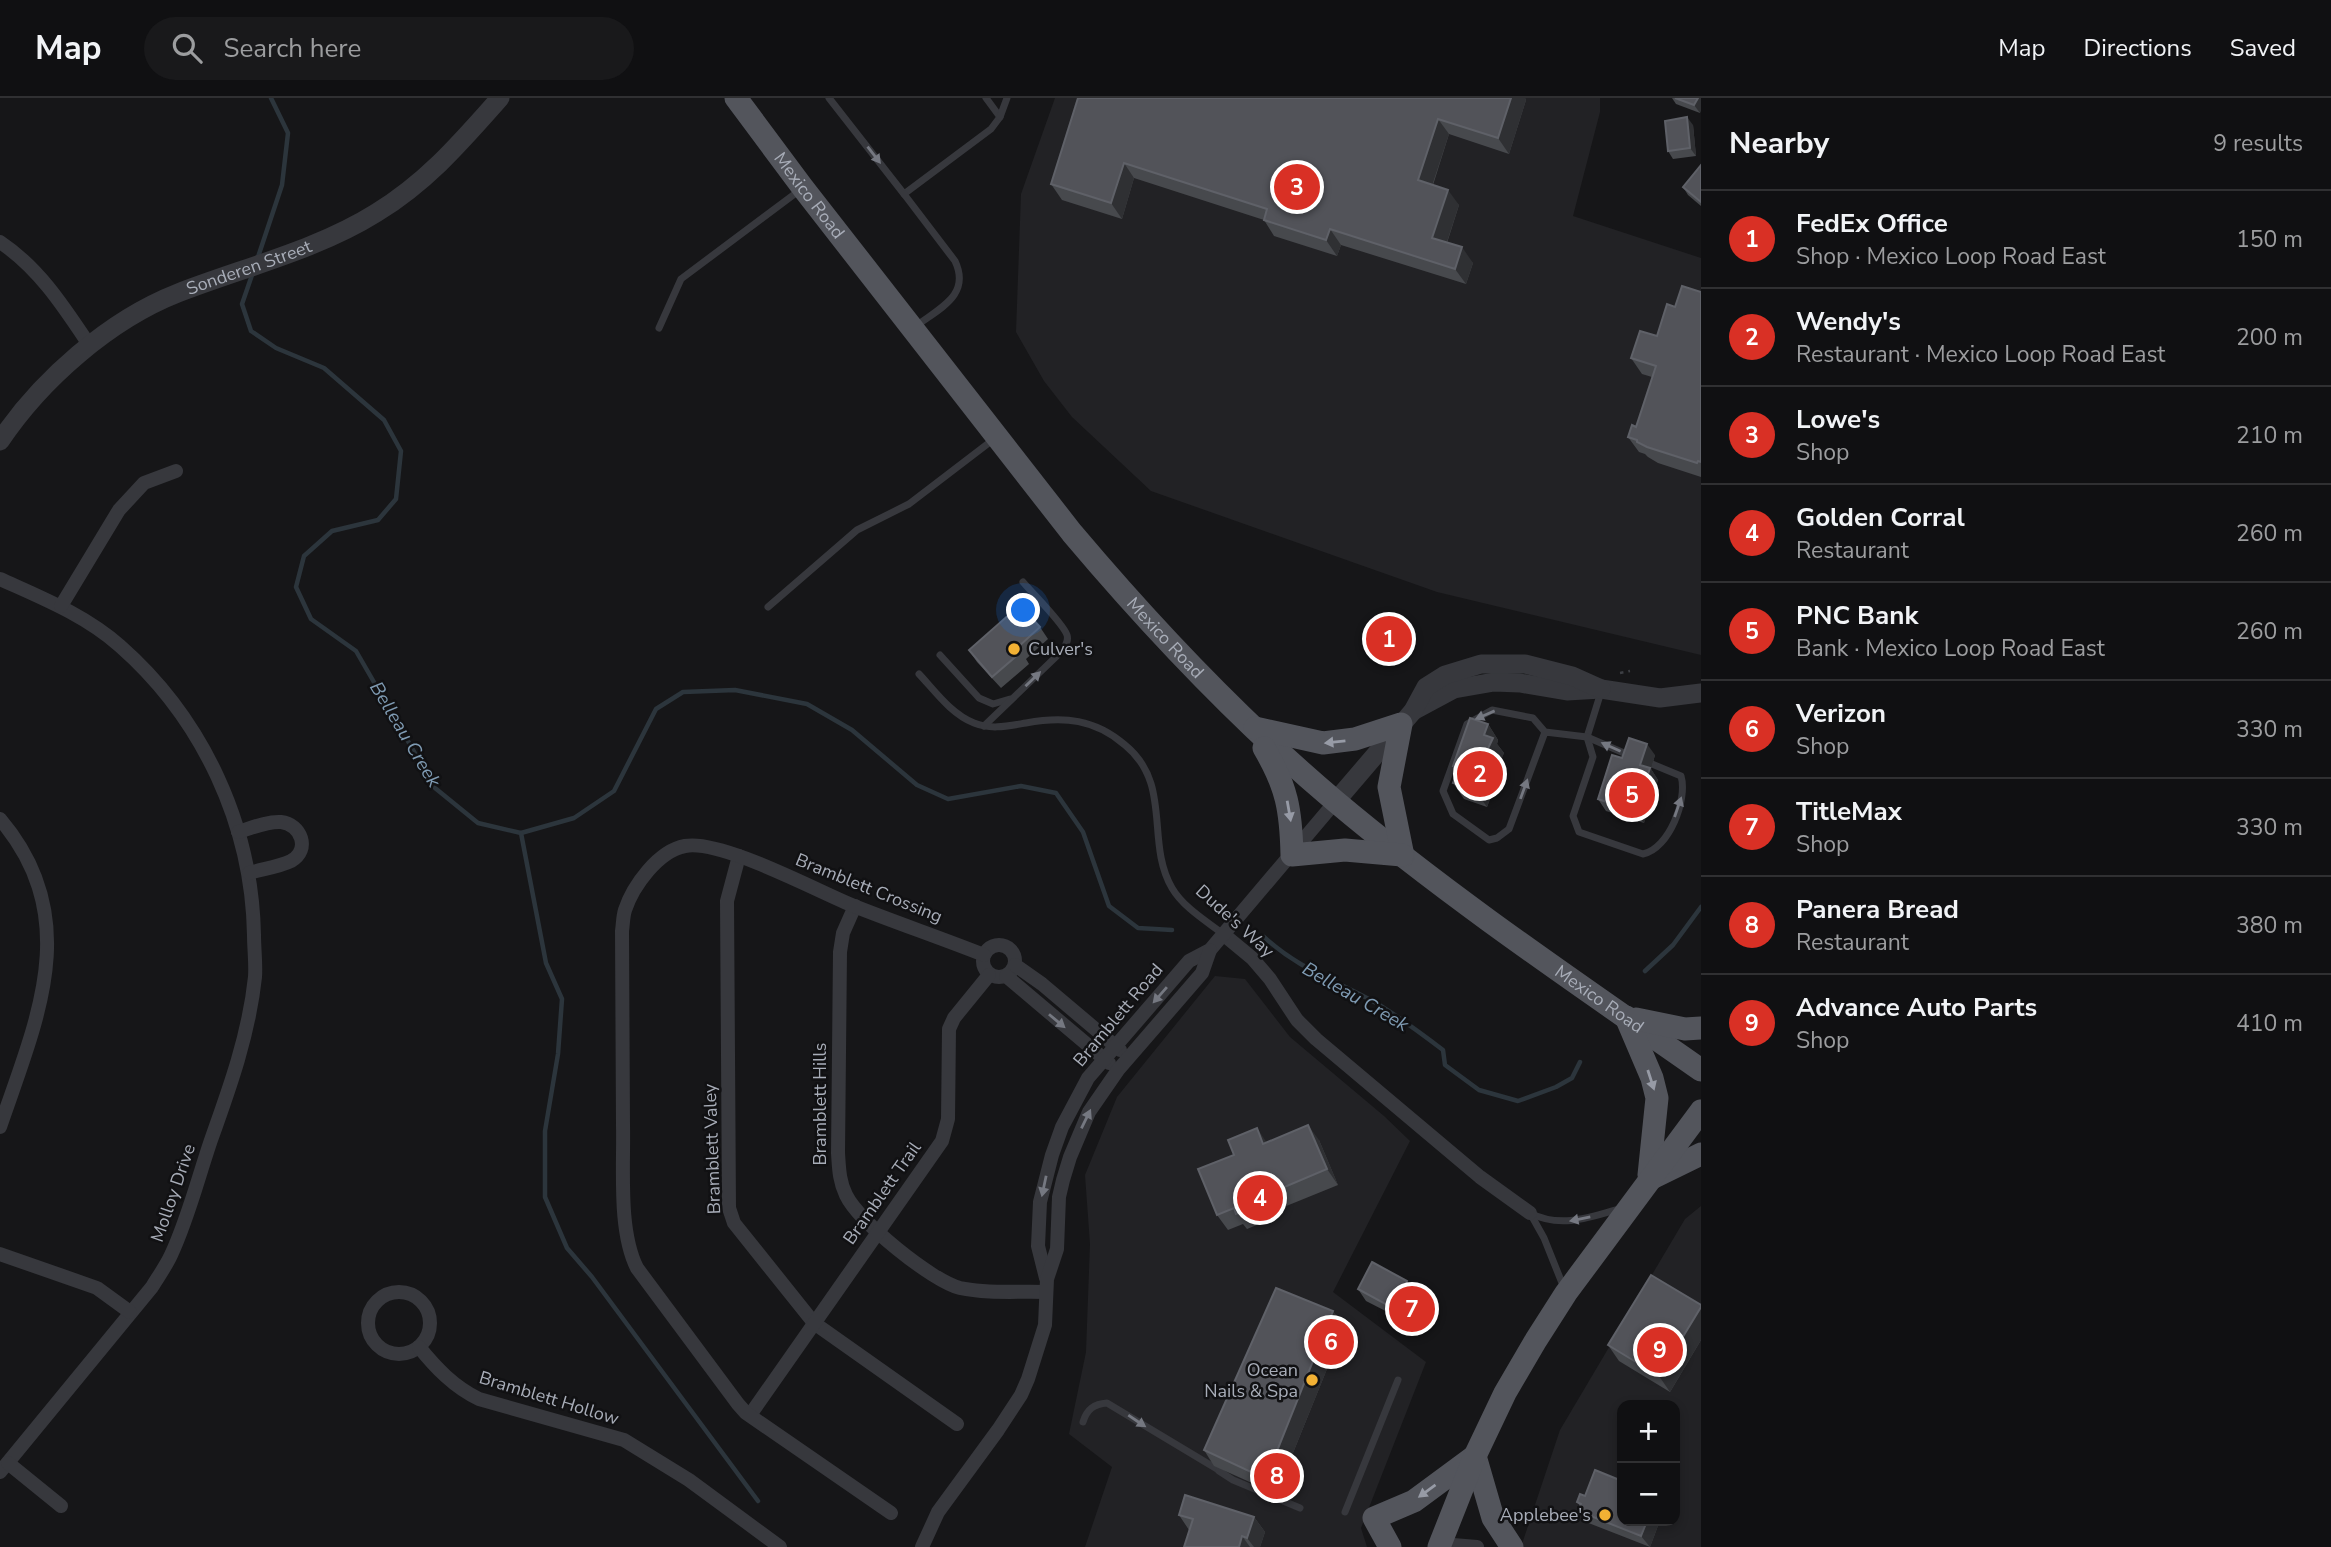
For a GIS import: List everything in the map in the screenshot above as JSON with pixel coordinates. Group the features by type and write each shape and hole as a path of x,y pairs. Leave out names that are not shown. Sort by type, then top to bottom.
{"main road":[{"name":"Mexico Road","path":"736,98 803,188 1114,583 1252,727 1403,856 1701,1070"},
{"path":"1252,727 1323,743 1355,740 1407,718"},
{"path":"1252,727 1281,776 1289,807 1292,855 1345,850 1403,856 1389,787 1407,718"},
{"path":"1626,1017 1685,1029 1701,1028"},
{"path":"1626,1017 1652,1078 1657,1098 1649,1179"},
{"path":"1442,1546 1475,1456 1505,1393 1535,1340 1566,1293 1701,1111"},
{"path":"1649,1179 1701,1154"},
{"path":"1390,1547 1374,1518 1414,1501 1475,1456"},
{"path":"1475,1456 1493,1518 1512,1547"}],"street":[{"name":"Sonderen Street","path":"0,441 44,385 89,346 160,302 346,229 375,214 415,187 437,168 500,98"},
{"path":"0,242 15,252 38,275 59,300 89,346"},
{"path":"61,606 120,510 144,483 176,471"},
{"name":"Molloy Drive","path":"0,579 61,606 119,646 163,690 196,733 221,782 249,873 253,899 255,975 246,1030 231,1084 171,1256 152,1287 4,1468"},
{"path":"1336,801 1407,718 1426,687 1445,676 1481,664 1525,664 1572,676 1601,689 1660,698 1701,693"},
{"name":"Bramblett Road","path":"1046,1285 1057,1249 1059,1197 1070,1157 1089,1112 1128,1057 1202,973 1210,950 1336,801"},
{"path":"0,820 15,836 36,883 46,911 48,950 42,1003 0,1128"},
{"path":"238,832 276,821 287,823 296,829 301,838 302,848 299,855 291,861 249,873"},
{"name":"Bramblett Crossing","path":"891,1513 738,1404 637,1268 626,1238 622,931 625,911 646,874 671,850 696,845 739,856 855,906 984,954"},
{"name":"Bramblett Valey","path":"739,856 727,901 729,1208 734,1223 814,1323 957,1424"},
{"name":"Bramblett Hills","path":"855,906 841,943 838,1153 839,1175 846,1195 877,1233 944,1281 957,1287 968,1290 1046,1285"},
{"name":"Dude's Way","path":"1223,934 1252,958 1270,979 1297,1020 1316,1040 1480,1177 1530,1213"},
{"path":"1011,971 1013,953 1003,945 990,947 984,954 983,964 989,975 995,977 1011,971 1042,984 1128,1057"},
{"name":"Bramblett Road","path":"922,1547 937,1512 1021,1395 1037,1353 1045,1325 1046,1285 1038,1245 1040,1202 1062,1127 1088,1078 1189,961 1210,950"},
{"path":"1011,971 1118,1070"},
{"name":"Bramblett Trail","path":"750,1415 942,1141 947,1119 949,1030 954,1018 989,975"},
{"path":"0,1254 97,1288 130,1312"},
{"path":"396,1291 415,1296 423,1302 431,1322 429,1333 419,1347 407,1353 396,1354 377,1345 368,1327 368,1317 378,1299 396,1291"},
{"name":"Bramblett Hollow","path":"419,1347 438,1370 461,1391 479,1399 624,1440 688,1480 780,1547"},
{"path":"4,1468 61,1506"},
{"path":"1442,1546 1477,1547"}],"lane":[{"path":"986,98 1000,117"},
{"path":"904,194 991,129 1000,117 1007,98"},
{"path":"832,99 955,261 960,272 956,293 913,328"},
{"path":"659,328 681,279 803,188"},
{"path":"768,607 857,530 909,504 997,436"},
{"path":"984,726 1062,651 1068,637 1023,582"},
{"path":"940,655 979,698 993,704 1013,698"},
{"name":"Dude's Way","path":"919,674 953,711 972,722 1004,727 1066,718 1090,723 1110,733 1128,747 1149,776 1154,790 1157,830 1167,879 1184,902 1223,934"},
{"path":"1601,689 1587,737 1593,757 1573,816 1578,832 1643,854 1650,853 1668,838 1685,789 1681,776 1652,764"},
{"path":"1545,732 1509,829 1497,838 1489,840 1452,814 1443,792 1467,724 1492,710 1533,718 1545,732 1587,737 1635,758"},
{"name":"Dude's Way","path":"1530,1213 1554,1222 1570,1221 1630,1205"},
{"name":"Dude's Way","path":"1530,1213 1544,1238 1566,1293"},
{"path":"1345,1512 1398,1380"},
{"path":"1083,1422 1090,1408 1107,1403 1233,1480 1300,1508"}],"path":[{"path":"1610,671 1630,671"}],"shaded area":[{"path":"1055,98 1600,98 1600,112 1573,216 1701,258 1701,655 1437,592 1151,491 1072,417 1044,381 1016,332 1021,194"},
{"path":"1215,976 1245,979 1290,1037 1410,1141 1333,1292 1426,1362 1361,1528 1367,1547 1085,1547 1112,1467 1069,1434 1086,1352 1090,1244 1085,1175 1117,1097"},
{"path":"1701,1206 1701,1547 1521,1547 1560,1430 1685,1219"}],"building":[{"path":"1078,98 1511,98 1498,138 1438,119 1418,180 1448,190 1432,238 1462,247 1455,269 1330,229 1326,240 1264,220 1267,209 1124,163 1111,203 1051,184"},
{"path":"1675,98 1698,98 1694,105"},
{"path":"1687,117 1690,148 1668,151 1665,121"},
{"path":"1701,165 1701,202 1683,187"},
{"path":"1682,286 1701,292 1701,462 1697,463 1647,447 1628,437 1632,425 1636,427 1656,366 1631,358 1640,331 1657,336 1667,304 1675,307"},
{"path":"1020,605 1040,627 1017,648 1021,652 992,677 969,650"},
{"path":"1470,718 1488,724 1484,735 1493,738 1481,763 1486,764 1476,791 1453,783 1459,768 1453,766"},
{"path":"1629,738 1647,744 1640,765 1650,768 1636,812 1598,799 1612,755 1622,758"},
{"path":"1308,1125 1327,1169 1263,1196 1265,1202 1236,1214 1234,1208 1217,1215 1198,1169 1234,1155 1228,1140 1257,1128 1263,1144"},
{"path":"1372,1262 1407,1281 1405,1286 1412,1289 1400,1312 1358,1289"},
{"path":"1651,1275 1701,1305 1659,1376 1608,1345"},
{"path":"1276,1288 1333,1311 1269,1471 1268,1480 1204,1450"},
{"path":"1595,1470 1617,1479 1617,1526 1645,1526 1641,1536 1578,1511 1581,1504 1577,1502 1580,1494 1585,1496"},
{"path":"1185,1495 1254,1517 1247,1538 1242,1536 1239,1547 1184,1547 1193,1519 1179,1515"}],"waterway":[{"name":"Belleau Creek","path":"257,260 282,185 288,133 271,98"},
{"name":"Belleau Creek","path":"252,275 242,304 251,331 276,348 324,368 384,420 401,451 396,499 378,520 332,531 304,556 296,587 311,619 356,651 435,788 478,823 521,833 574,818 614,791 656,709 683,692 735,690 807,704 852,730 917,785 948,799 1021,786 1056,793 1083,832 1109,906 1138,928 1172,930"},
{"path":"521,833 546,963 562,999 558,1054 545,1131 545,1197 567,1248 592,1277 758,1501"},
{"name":"Belleau Creek","path":"1645,971 1673,945 1701,907"},
{"name":"Belleau Creek","path":"1264,937 1291,958 1376,1003 1410,1026 1443,1050 1445,1065 1479,1090 1518,1101 1572,1078 1580,1062"}],"place":[{"name":"Lowe's","path":"1297,187"},
{"name":"FedEx Office","path":"1389,639"},
{"name":"Culver's","path":"1014,649"},
{"name":"Wendy's","path":"1480,774"},
{"name":"PNC Bank","path":"1632,795"},
{"name":"Golden Corral","path":"1260,1198"},
{"name":"TitleMax","path":"1412,1309"},
{"name":"Verizon","path":"1331,1342"},
{"name":"Advance Auto Parts","path":"1660,1350"},
{"name":"Ocean Nails & Spa","path":"1312,1380"},
{"name":"Panera Bread","path":"1277,1476"},
{"name":"Applebee's","path":"1605,1515"}]}
